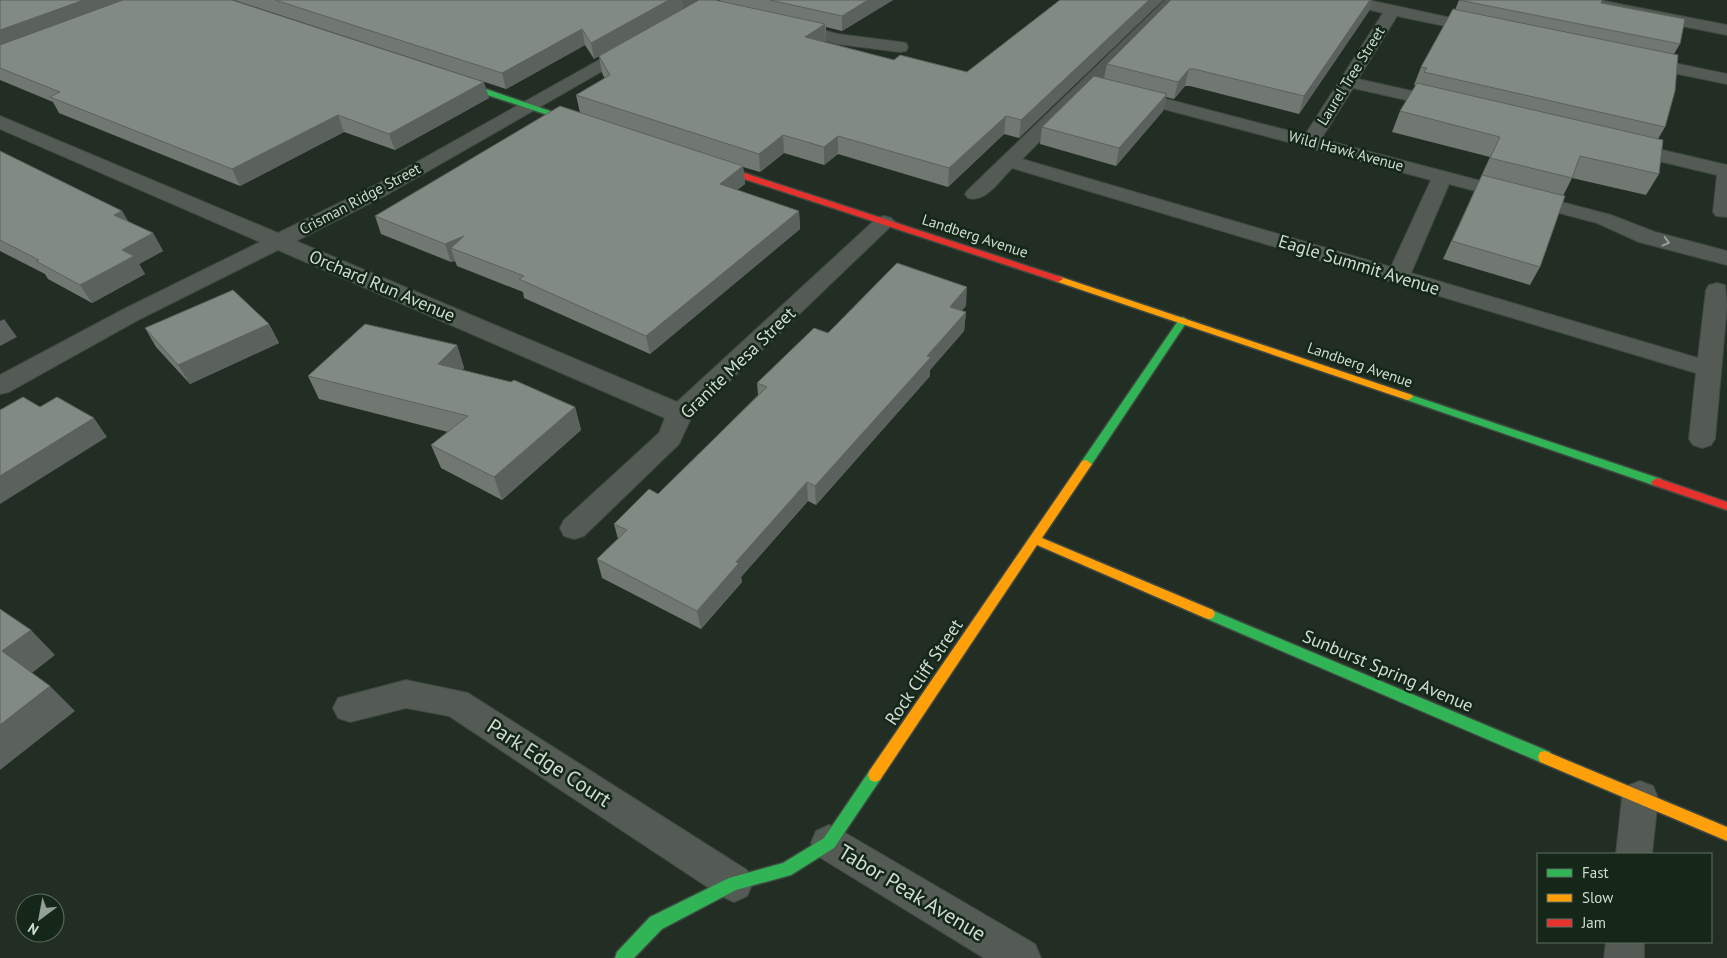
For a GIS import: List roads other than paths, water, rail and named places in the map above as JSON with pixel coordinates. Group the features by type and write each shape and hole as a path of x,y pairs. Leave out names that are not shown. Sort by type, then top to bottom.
{"street":[{"path":"670,0 709,3 740,14"},
{"path":"975,194 1174,0"},
{"path":"1346,0 1498,32"},
{"path":"1575,0 1727,30"},
{"path":"678,20 709,3"},
{"name":"Laurel Tree Street","path":"1310,142 1393,10"},
{"path":"776,22 837,39 900,47"},
{"name":"Crisman Ridge Street","path":"0,386 132,314 280,242 381,190 653,35"},
{"path":"1622,58 1727,80"},
{"path":"435,75 594,127"},
{"path":"1349,82 1466,109"},
{"name":"Wild Hawk Avenue","path":"1088,84 1604,219 1646,237 1727,258"},
{"name":"Orchard Run Avenue","path":"0,122 680,414"},
{"path":"1611,144 1727,173 1724,212"},
{"name":"Landberg Avenue","path":"697,161 1183,320 1727,506"},
{"name":"Eagle Summit Avenue","path":"1008,161 1709,369"},
{"path":"1398,277 1442,177"},
{"name":"Wild Hawk Avenue","path":"1604,219 1654,222 1727,241"},
{"name":"Granite Mesa Street","path":"574,528 670,438 680,414 884,222"},
{"path":"1702,438 1717,290"},
{"name":"Rock Cliff Street","path":"623,958 656,923 734,883 786,870 829,843 1036,540 1183,320"},
{"name":"Sunburst Spring Avenue","path":"1036,540 1727,834"},
{"name":"Park Edge Court","path":"350,708 406,694 456,703 734,883"},
{"path":"1634,853 1640,798"},
{"name":"Tabor Peak Avenue","path":"829,843 1022,958"},
{"path":"1624,958 1625,943"}]}
